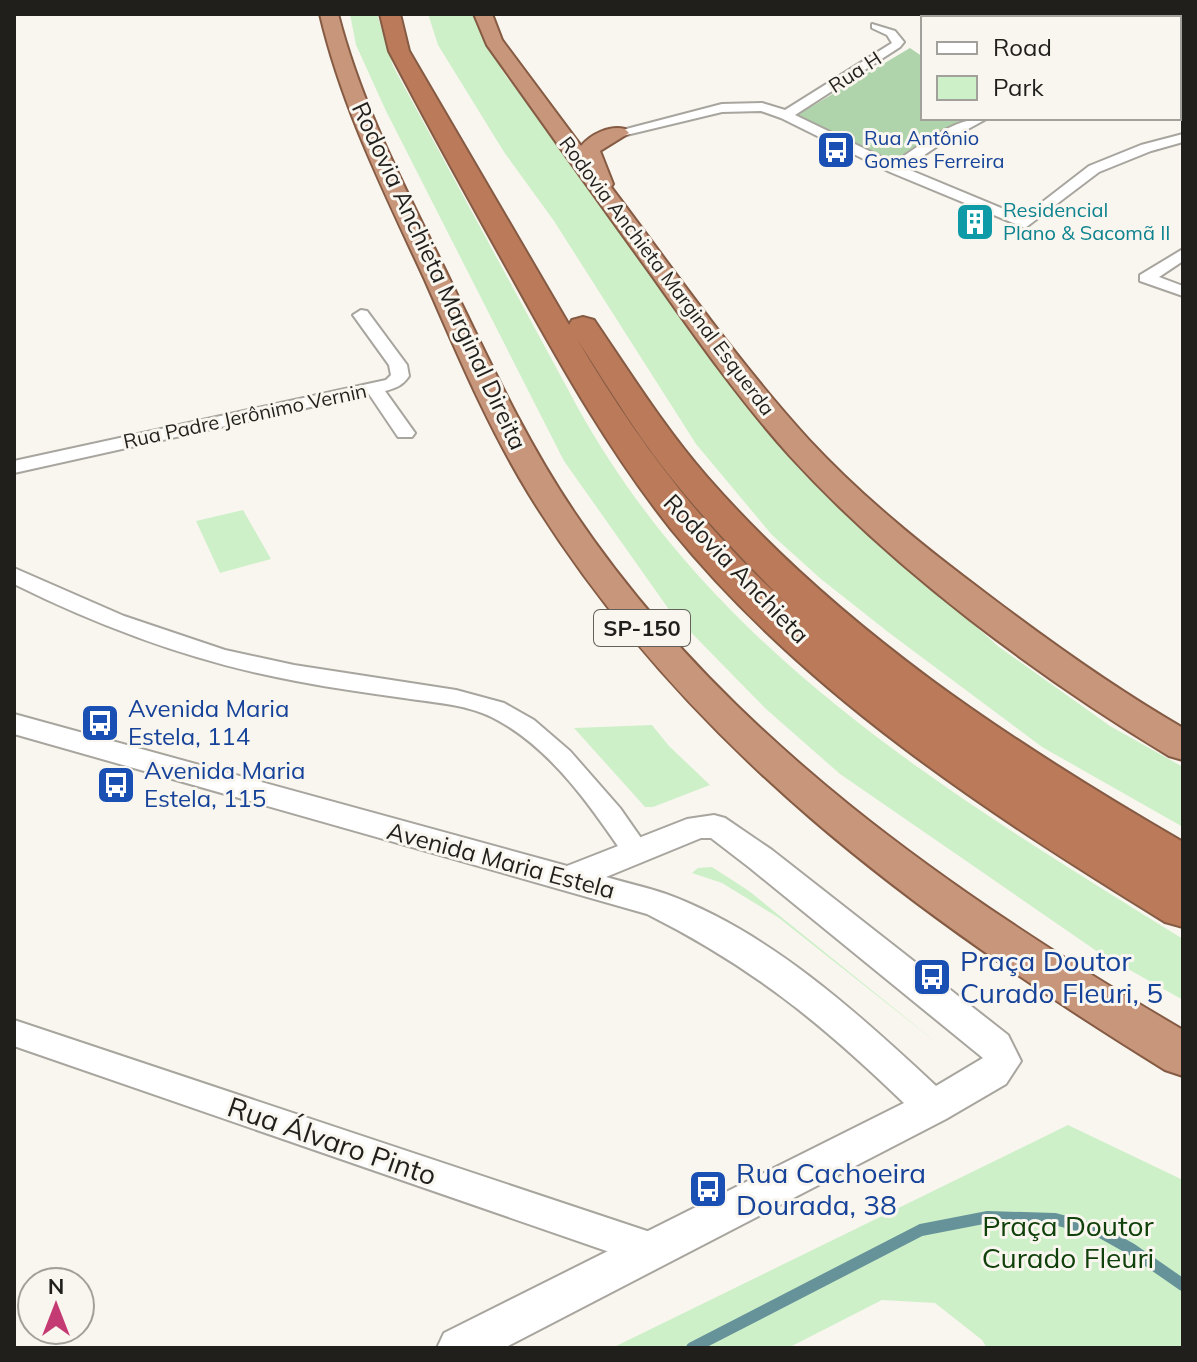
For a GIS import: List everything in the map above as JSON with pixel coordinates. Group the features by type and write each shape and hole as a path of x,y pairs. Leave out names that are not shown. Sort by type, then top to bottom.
{"highway":[{"name":"Rodovia Anchieta Marginal Direita","path":"329,14 337,54 366,124 492,401 581,548 657,648 731,725 813,800 973,922 1093,1002 1183,1055"},
{"name":"Rodovia Anchieta","path":"390,14 399,51 590,387 632,454 717,556 814,650 893,717 991,786 1183,908"},
{"name":"Rodovia Anchieta Marginal Esquerda","path":"483,14 493,41 548,119 742,381 848,497 925,564 1047,658 1099,696 1183,746"},
{"name":"Rodovia Anchieta","path":"419,47 571,308 693,483 755,552 853,643 977,738 1183,865"},
{"path":"548,119 582,132 618,133"},
{"path":"606,194 589,150 596,142 618,133"}],"street":[{"name":"Rua H","path":"786,115 896,45 898,42 891,33 876,26"},
{"path":"618,133 722,108 749,105 786,115 895,169 1025,223 1094,169 1146,148 1183,138"},
{"path":"895,169 934,142 977,120"},
{"path":"1183,254 1146,278 1183,291"},
{"name":"Rua Padre Jerônimo Vernin","path":"14,467 392,384 400,376 398,365 361,315"},
{"path":"374,388 405,433"},
{"path":"14,575 116,623 208,654 295,673 454,697 492,708 539,736 616,822 636,851"},
{"name":"Avenida Maria Estela","path":"14,724 657,904 731,943 779,973 855,1033 933,1107"},
{"path":"459,1348 933,1107 999,1068 1003,1061 995,1046 846,925 714,826 698,827 566,880"},
{"name":"Rua Álvaro Pinto","path":"14,1033 650,1249"}],"green space":[{"path":"350,14 377,14 393,66 578,408 634,496 698,575 769,647 845,712 926,773 1183,939 1183,1000 1098,952 840,774 766,709 670,611 564,461 386,111 356,45"},
{"path":"428,14 473,14 503,72 816,484 999,647 1110,726 1183,767 1183,827 1042,747 888,632 772,535 696,444 554,221 504,152 438,45"},
{"path":"910,48 921,56 921,120 966,120 893,160 794,117"},
{"path":"243,510 271,559 220,573 196,521"},
{"path":"652,725 710,785 653,807 645,807 574,728"},
{"path":"712,867 749,891 942,1047 779,918 722,883 692,873 698,868"},
{"name":"Praça Doutor Curado Fleuri","path":"1068,1125 1183,1180 1183,1348 987,1348 982,1340 935,1303 882,1300 788,1348 612,1348"}],"waterway":[{"path":"692,1348 921,1230 988,1217 1055,1219 1099,1231 1183,1285"}],"place":[{"name":"Rua Antônio Gomes Ferreira","path":"836,150"},
{"name":"Residencial Plano & Sacomã II","path":"975,222"},
{"name":"Avenida Maria Estela, 114","path":"100,723"},
{"name":"Avenida Maria Estela, 115","path":"116,785"},
{"name":"Praça Doutor Curado Fleuri, 5","path":"932,977"},
{"name":"Rua Cachoeira Dourada, 38","path":"708,1189"}]}
